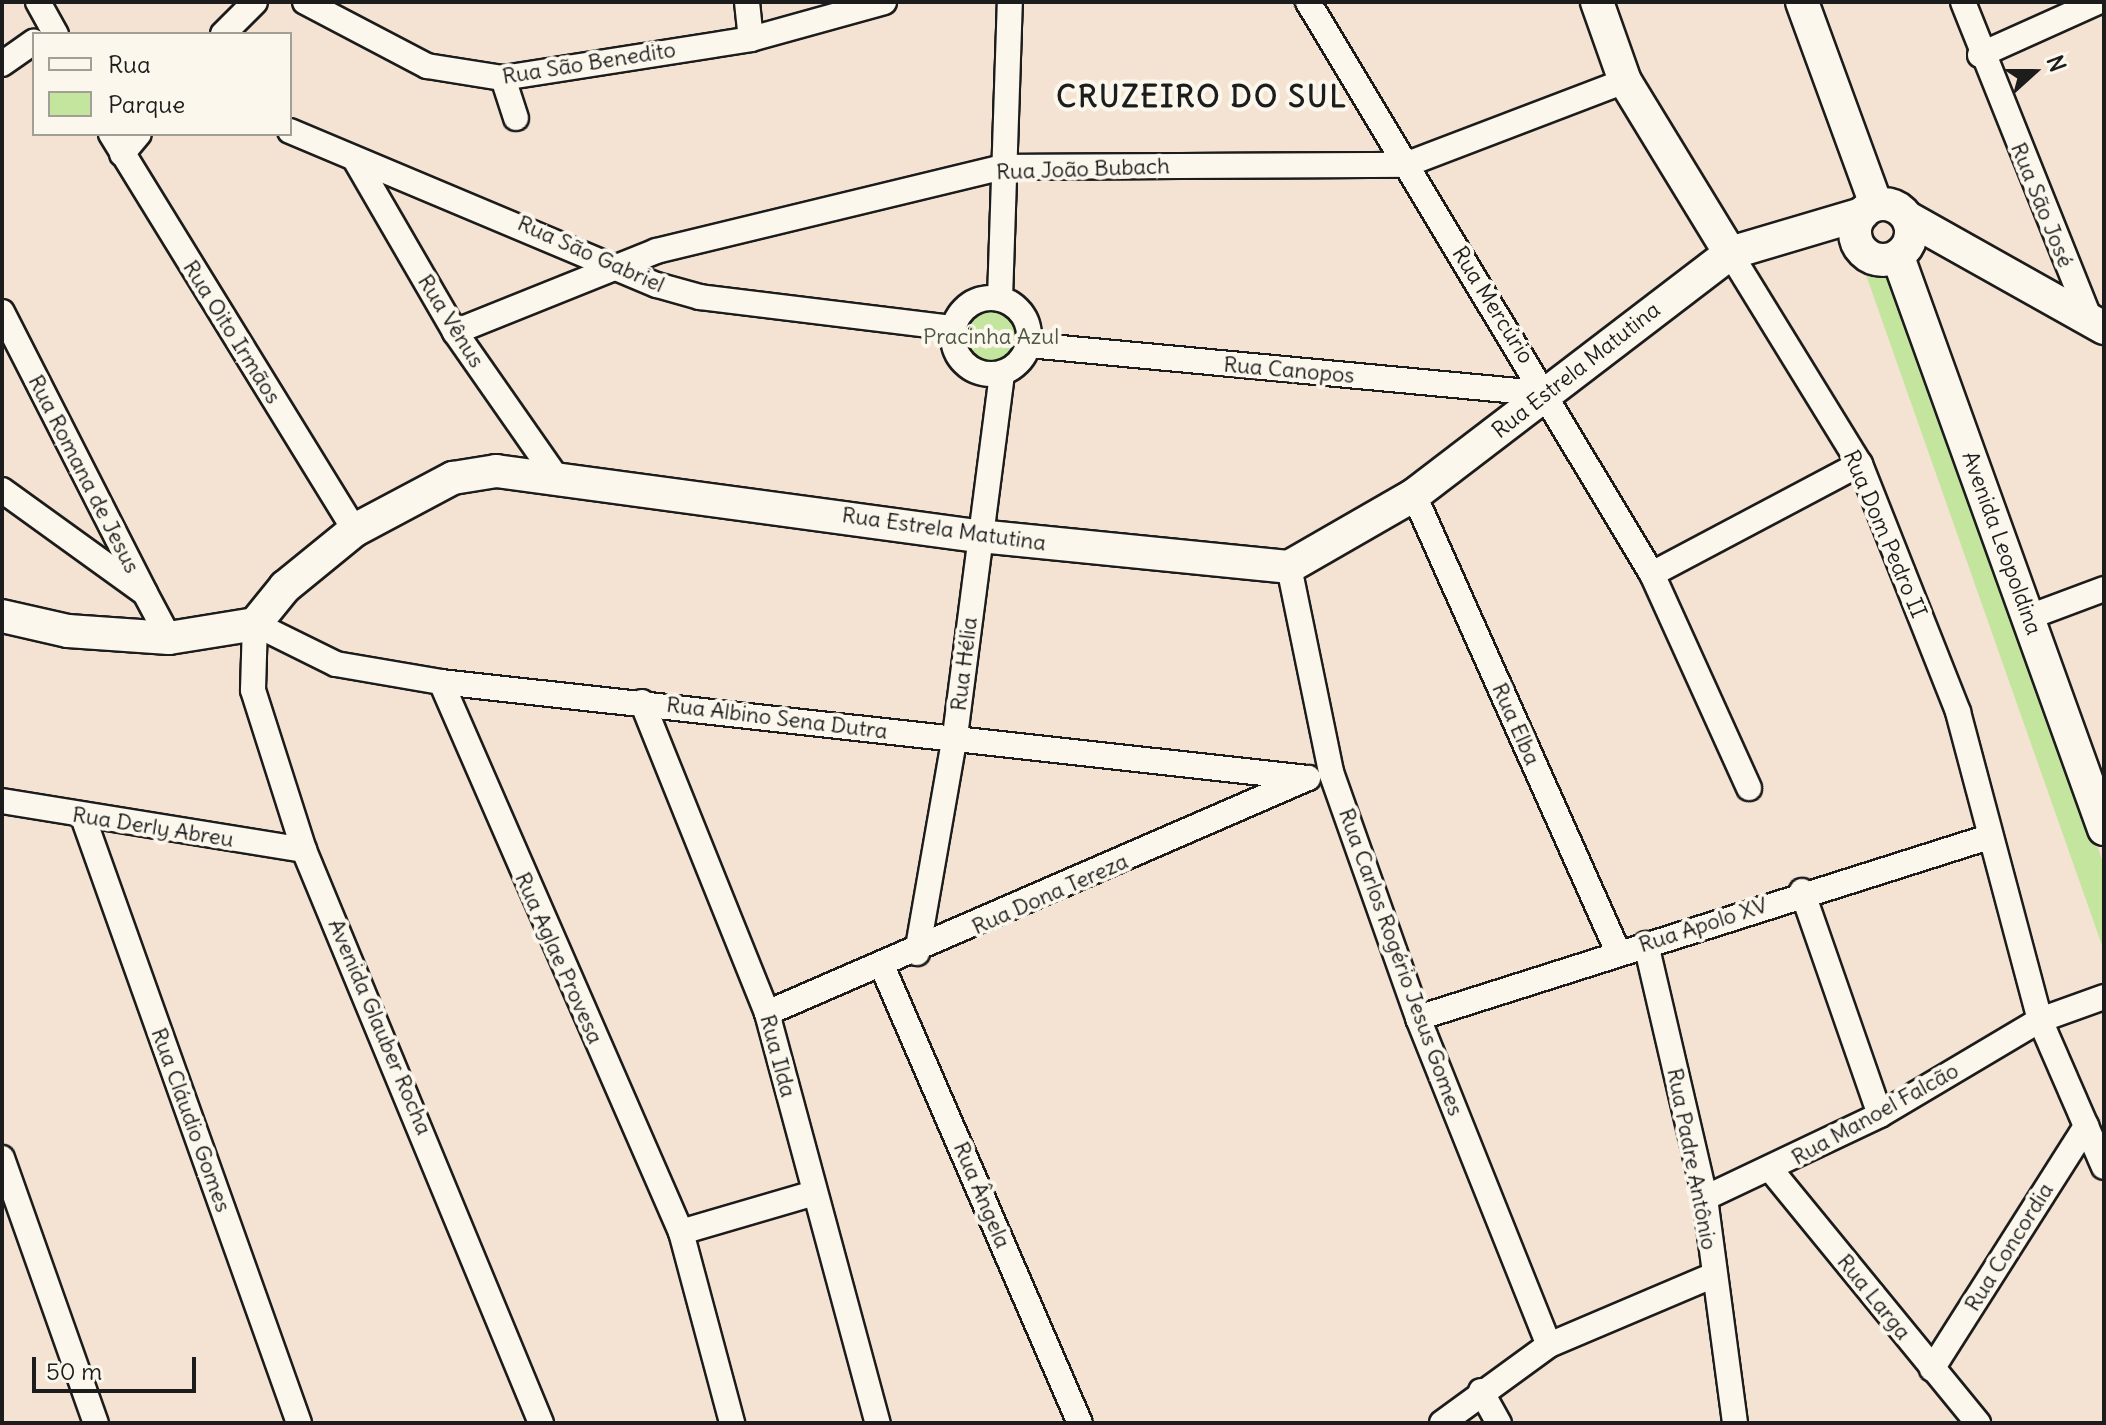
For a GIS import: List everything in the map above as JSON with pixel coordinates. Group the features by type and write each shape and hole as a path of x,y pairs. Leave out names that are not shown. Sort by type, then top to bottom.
{"street":[{"path":"38,2 46,32"},
{"path":"225,32 255,2"},
{"name":"Rua São Benedito","path":"305,2 427,66 503,78 751,39 884,2"},
{"path":"747,2 751,39"},
{"path":"1000,299 1010,2"},
{"name":"Rua Mercúrio","path":"1308,2 1405,165 1549,394 1652,574 1749,788"},
{"name":"Rua Dom Pedro II","path":"1597,2 1625,81 1860,464 1958,712 2040,1020 2104,1167"},
{"path":"1802,2 1857,220 1872,258 1898,257 1908,246 1908,218"},
{"name":"Rua São José","path":"1963,2 1980,55 2096,322"},
{"path":"1980,55 2098,2"},
{"path":"2,64 32,45"},
{"path":"503,78 516,118"},
{"name":"Rua João Bubach","path":"455,332 612,267 697,239 1003,167 1405,165 1625,81"},
{"name":"Rua São Gabriel","path":"292,132 356,161 403,173 612,267 700,297 954,328"},
{"name":"Rua Oito Irmãos","path":"117,144 355,530"},
{"name":"Rua Vênus","path":"356,161 455,332 554,474"},
{"path":"1857,220 1908,218 2096,322"},
{"name":"Rua Estrela Matutina","path":"255,624 285,587 355,530 453,478 554,474 979,536 1289,567 1414,495 1730,253 1857,220"},
{"name":"Avenida Leopoldina","path":"1898,257 2102,820"},
{"path":"1000,299 1024,316 1029,345 1002,373 966,365 954,328 971,304 1000,299"},
{"name":"Rua Romana de Jesus","path":"2,312 169,638"},
{"name":"Rua Canopos","path":"1029,345 1549,394"},
{"name":"Rua Hélia","path":"917,953 955,736 1002,373"},
{"path":"1652,574 1860,464"},
{"path":"2,490 145,593"},
{"name":"Rua Elba","path":"1414,495 1618,952"},
{"name":"Rua Carlos Rogério Jesus Gomes","path":"1289,567 1320,775 1549,1345"},
{"path":"2029,617 2104,589"},
{"path":"2,616 68,631 169,638 255,624"},
{"name":"Rua Albino Sena Dutra","path":"255,624 336,664 441,682 642,702 830,728 955,736 1320,775"},
{"name":"Avenida Glauber Rocha","path":"255,624 253,690 304,850 541,1423"},
{"name":"Rua Aglae Provesa","path":"441,682 681,1232 732,1423"},
{"name":"Rua Ilda","path":"642,702 767,1013 878,1423"},
{"name":"Rua Dona Tereza","path":"767,1013 883,968 1320,775"},
{"name":"Rua Derly Abreu","path":"2,801 83,817 304,850"},
{"name":"Rua Cláudio Gomes","path":"83,817 299,1423"},
{"name":"Rua Apolo XV","path":"1418,1018 1802,891 1989,837"},
{"path":"1802,891 1880,1115"},
{"name":"Rua Padre Antônio","path":"1646,944 1705,1198 1735,1423"},
{"name":"Rua Ângela","path":"883,968 1080,1423"},
{"path":"2040,1020 2104,997"},
{"name":"Rua Manoel Falcão","path":"1705,1198 1771,1170 1880,1115 2040,1020"},
{"name":"Rua Concordia","path":"1932,1369 2086,1126"},
{"path":"2,1158 96,1423"},
{"name":"Rua Larga","path":"1771,1170 1978,1423"},
{"path":"681,1232 814,1193"},
{"path":"1442,1423 1481,1391 1549,1345 1714,1275"},
{"path":"1481,1391 1499,1423"}],"green space":[{"path":"1887,265 2104,865 2104,951 1865,272"},
{"name":"Pracinha Azul","path":"991,298 1006,301 1018,309 1026,321 1029,336 1026,351 1018,363 1006,371 991,374 976,371 964,363 956,351 953,336 956,321 964,309 976,301"}],"district":[{"name":"CRUZEIRO DO SUL","path":"1202,96"}]}
